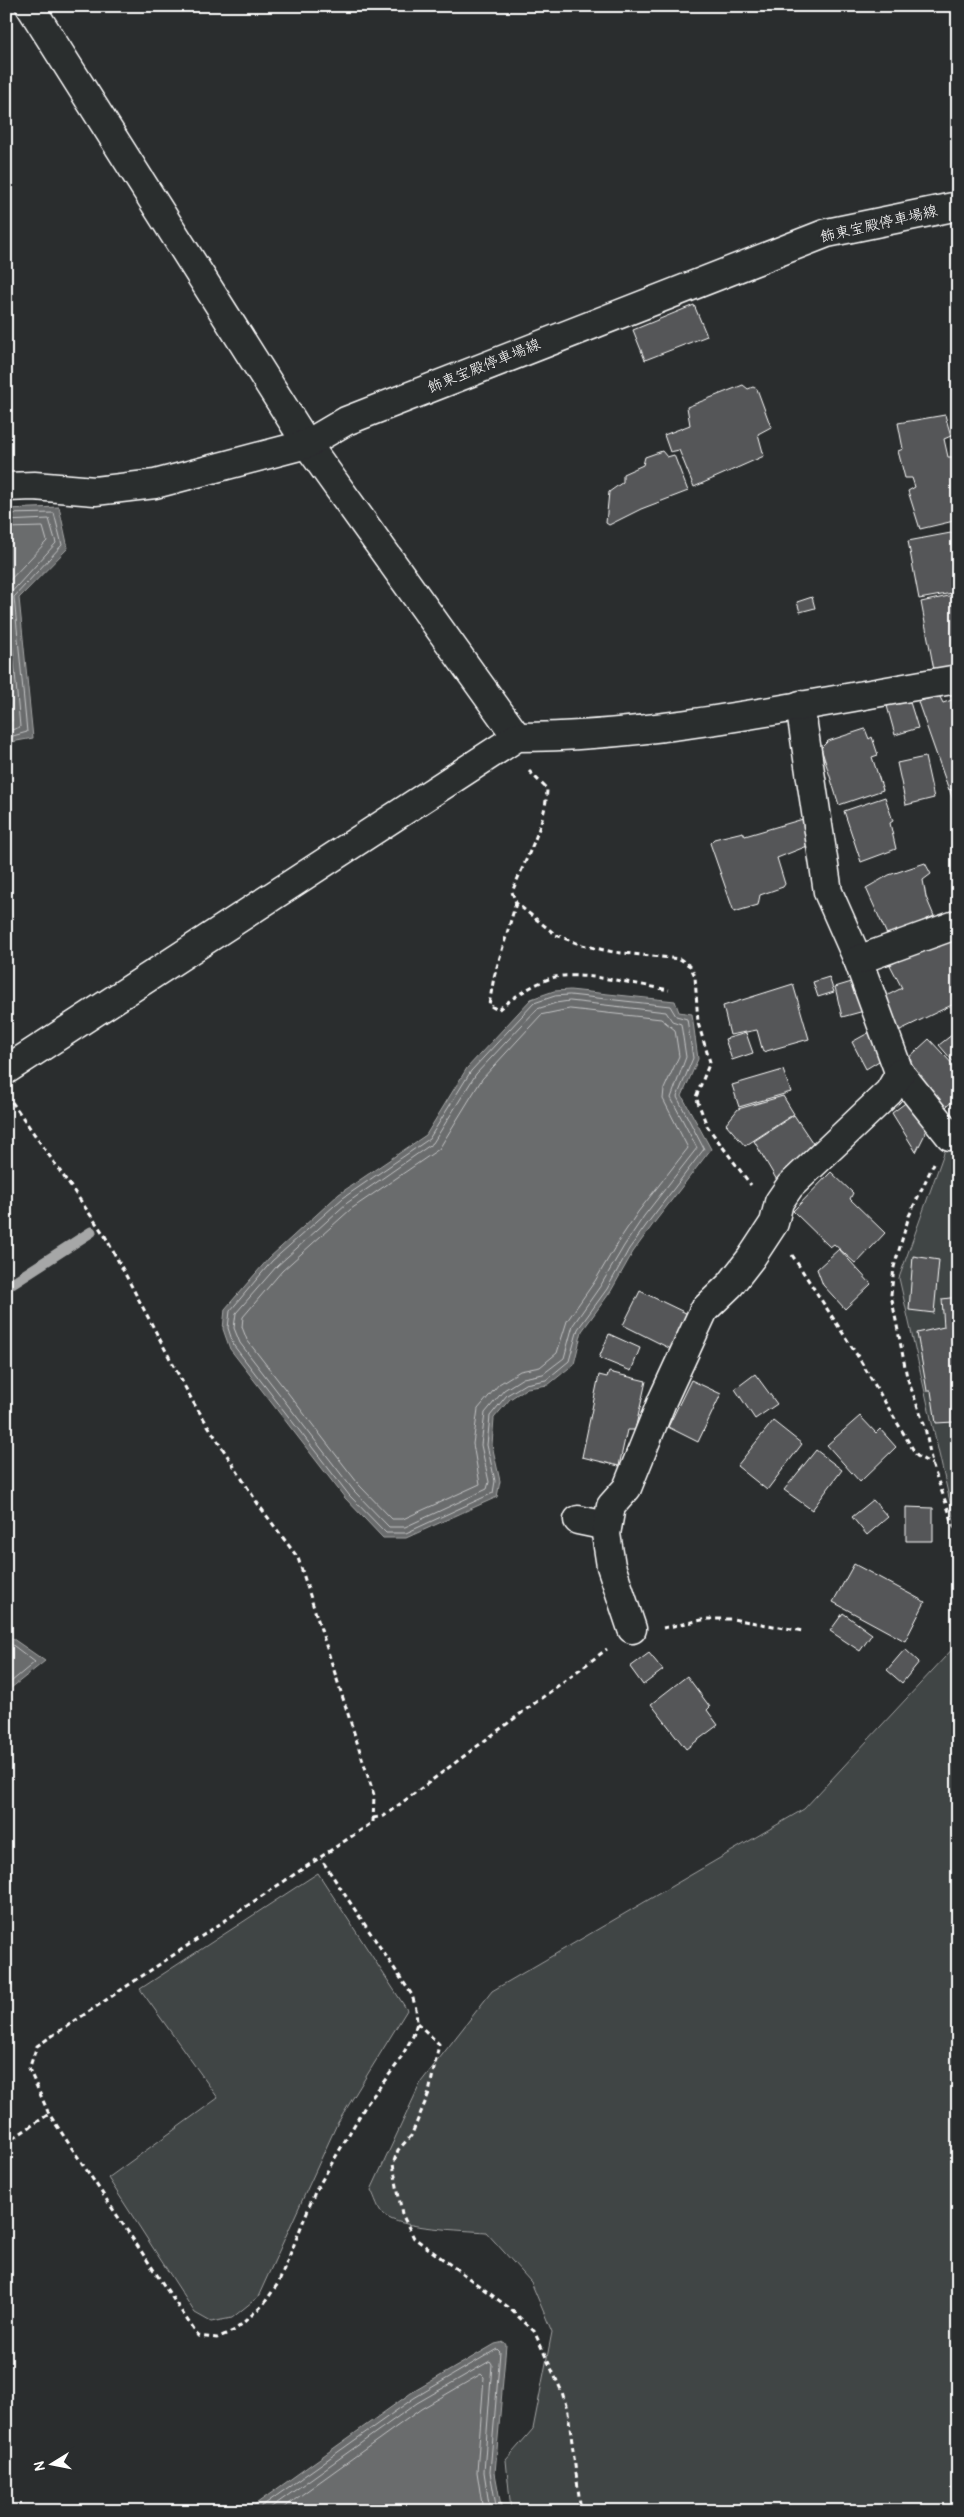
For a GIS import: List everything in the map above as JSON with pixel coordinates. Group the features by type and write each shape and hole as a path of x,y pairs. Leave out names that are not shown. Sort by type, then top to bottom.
{"street":[{"path":"30,6 308,444 510,742"},
{"name":"飾東宝殿停車場線","path":"6,487 34,486 95,491 155,484 308,444 346,420 828,233 958,206"},
{"path":"6,1070 510,742 686,724 958,678"},
{"path":"800,705 828,892 858,960 900,1072 950,1136"},
{"path":"858,960 958,924"},
{"path":"632,1629 611,1566 606,1534 611,1506 627,1488 662,1401 704,1310 730,1285 774,1223 779,1202 790,1186 889,1092 900,1072"},
{"path":"578,1520 607,1526"}],"path":[{"path":"510,742 547,789 538,828 512,892 516,903 556,935 582,945 613,952 680,958 690,966 695,976 698,1023 710,1062 696,1097 706,1126 759,1196 790,1252 857,1355 917,1456 932,1464"},
{"path":"516,903 494,977 490,1005 498,1010 532,987 552,978 570,975 669,990"},
{"path":"12,1101 105,1236 193,1402 258,1504 298,1558 374,1795 373,1822 321,1859 37,2046 29,2069 49,2114 198,2336 217,2338 235,2330 263,2305 279,2282 315,2192 366,2104 398,2063 414,2036 417,2023 412,1995 321,1859"},
{"path":"950,1136 926,1176 909,1216 894,1267 891,1295 906,1378 925,1427 932,1464 958,1537"},
{"path":"373,1818 384,1816 421,1790 604,1650 621,1642 632,1629 666,1627 707,1619 732,1619 803,1631"},
{"path":"417,2023 439,2044 425,2101 411,2136 398,2150 393,2164 402,2214 414,2238 508,2307 534,2331 562,2392 568,2412 581,2511"},
{"path":"6,2143 49,2114"}],"shaded area":[{"path":"958,1128 958,1537 899,1278 950,1136"},
{"path":"958,1643 958,2511 511,2511 506,2460 533,2429 552,2332 531,2282 486,2232 433,2228 404,2223 392,2220 384,2215 378,2207 371,2190 421,2082 492,1991 804,1809"},
{"path":"318,1873 407,2010 337,2124 258,2297 232,2318 211,2322 195,2313 108,2178 218,2098 140,1989"}],"water":[{"path":"59,507 68,548 19,598 33,738 6,743 6,509"},
{"path":"570,990 675,1001 679,1012 692,1014 698,1059 682,1096 711,1149 633,1252 611,1291 582,1331 574,1364 548,1385 527,1388 510,1399 494,1418 492,1445 500,1481 497,1497 406,1538 383,1538 345,1498 230,1349 223,1329 225,1309 269,1258 339,1194 426,1135 467,1068 531,999 554,991"},
{"path":"6,1634 45,1661 6,1692"},
{"path":"504,2342 506,2345 495,2473 502,2511 246,2511 411,2393 495,2344"}],"building":[{"path":"694,305 707,336 645,360 633,330"},
{"path":"743,385 748,389 753,387 757,389 771,427 758,434 764,456 694,487 679,450 670,452 664,435 690,425 687,407"},
{"path":"945,415 951,436 944,439 948,457 956,457 958,466 958,520 920,529 908,491 915,487 912,478 905,478 898,451 903,449 898,423"},
{"path":"662,451 667,457 674,455 688,491 641,509 609,525 606,523 609,492 623,482 623,474 643,465 645,457"},
{"path":"956,532 958,592 919,599 908,541"},
{"path":"958,594 958,665 934,670 921,602"},
{"path":"812,597 815,608 800,612 797,602"},
{"path":"939,695 943,703 958,698 958,787 949,790 918,702"},
{"path":"909,699 918,728 895,735 887,706"},
{"path":"865,729 869,739 872,737 878,755 872,757 883,790 839,805 821,748 828,741"},
{"path":"925,757 934,798 906,805 897,763"},
{"path":"958,788 958,816 950,791"},
{"path":"885,797 893,821 890,823 896,849 861,862 844,811"},
{"path":"803,819 810,845 777,858 785,884 783,887 760,895 758,905 734,912 710,843 714,839 743,832 745,836"},
{"path":"925,863 931,874 923,880 926,897 934,916 888,937 866,888 889,875"},
{"path":"958,937 958,1002 898,1031 882,998 902,988 890,965 934,942"},
{"path":"829,977 834,992 818,997 813,982"},
{"path":"855,981 864,1011 842,1017 835,987"},
{"path":"793,984 809,1039 763,1052 757,1030 730,1035 723,1006"},
{"path":"958,1030 958,1067 939,1045"},
{"path":"870,1032 884,1058 866,1069 852,1042"},
{"path":"746,1033 753,1053 732,1060 725,1039"},
{"path":"929,1039 958,1070 958,1096 946,1107 905,1061"},
{"path":"783,1070 791,1092 739,1107 732,1085"},
{"path":"783,1096 794,1114 745,1146 726,1124 738,1109"},
{"path":"912,1098 930,1124 916,1152 892,1113"},
{"path":"794,1115 818,1151 778,1182 754,1141"},
{"path":"831,1172 853,1193 850,1199 885,1233 856,1264 834,1244 830,1247 793,1211"},
{"path":"839,1249 871,1284 845,1309 823,1285 817,1269"},
{"path":"913,1256 939,1260 934,1313 909,1310"},
{"path":"640,1291 688,1314 671,1349 623,1325"},
{"path":"958,1297 957,1433 954,1422 936,1423 931,1391 927,1391 917,1333 944,1327 942,1299"},
{"path":"609,1334 640,1348 631,1371 599,1358"},
{"path":"609,1372 646,1381 635,1430 627,1430 619,1466 582,1457 599,1375 607,1377"},
{"path":"755,1374 777,1404 755,1419 735,1389"},
{"path":"691,1380 721,1394 698,1442 668,1427"},
{"path":"860,1416 876,1433 880,1429 896,1447 860,1482 827,1445"},
{"path":"773,1421 802,1444 767,1490 737,1466"},
{"path":"816,1450 842,1470 812,1510 784,1490"},
{"path":"873,1500 888,1517 867,1535 852,1517"},
{"path":"906,1507 933,1508 933,1541 906,1541"},
{"path":"854,1564 925,1602 905,1641 833,1602"},
{"path":"843,1613 872,1634 860,1651 830,1631"},
{"path":"905,1649 919,1662 902,1683 887,1670"},
{"path":"649,1653 663,1670 643,1685 630,1667"},
{"path":"687,1676 710,1707 707,1710 718,1725 686,1749 651,1704"}],"waterway":[{"path":"6,1287 91,1232"}]}
